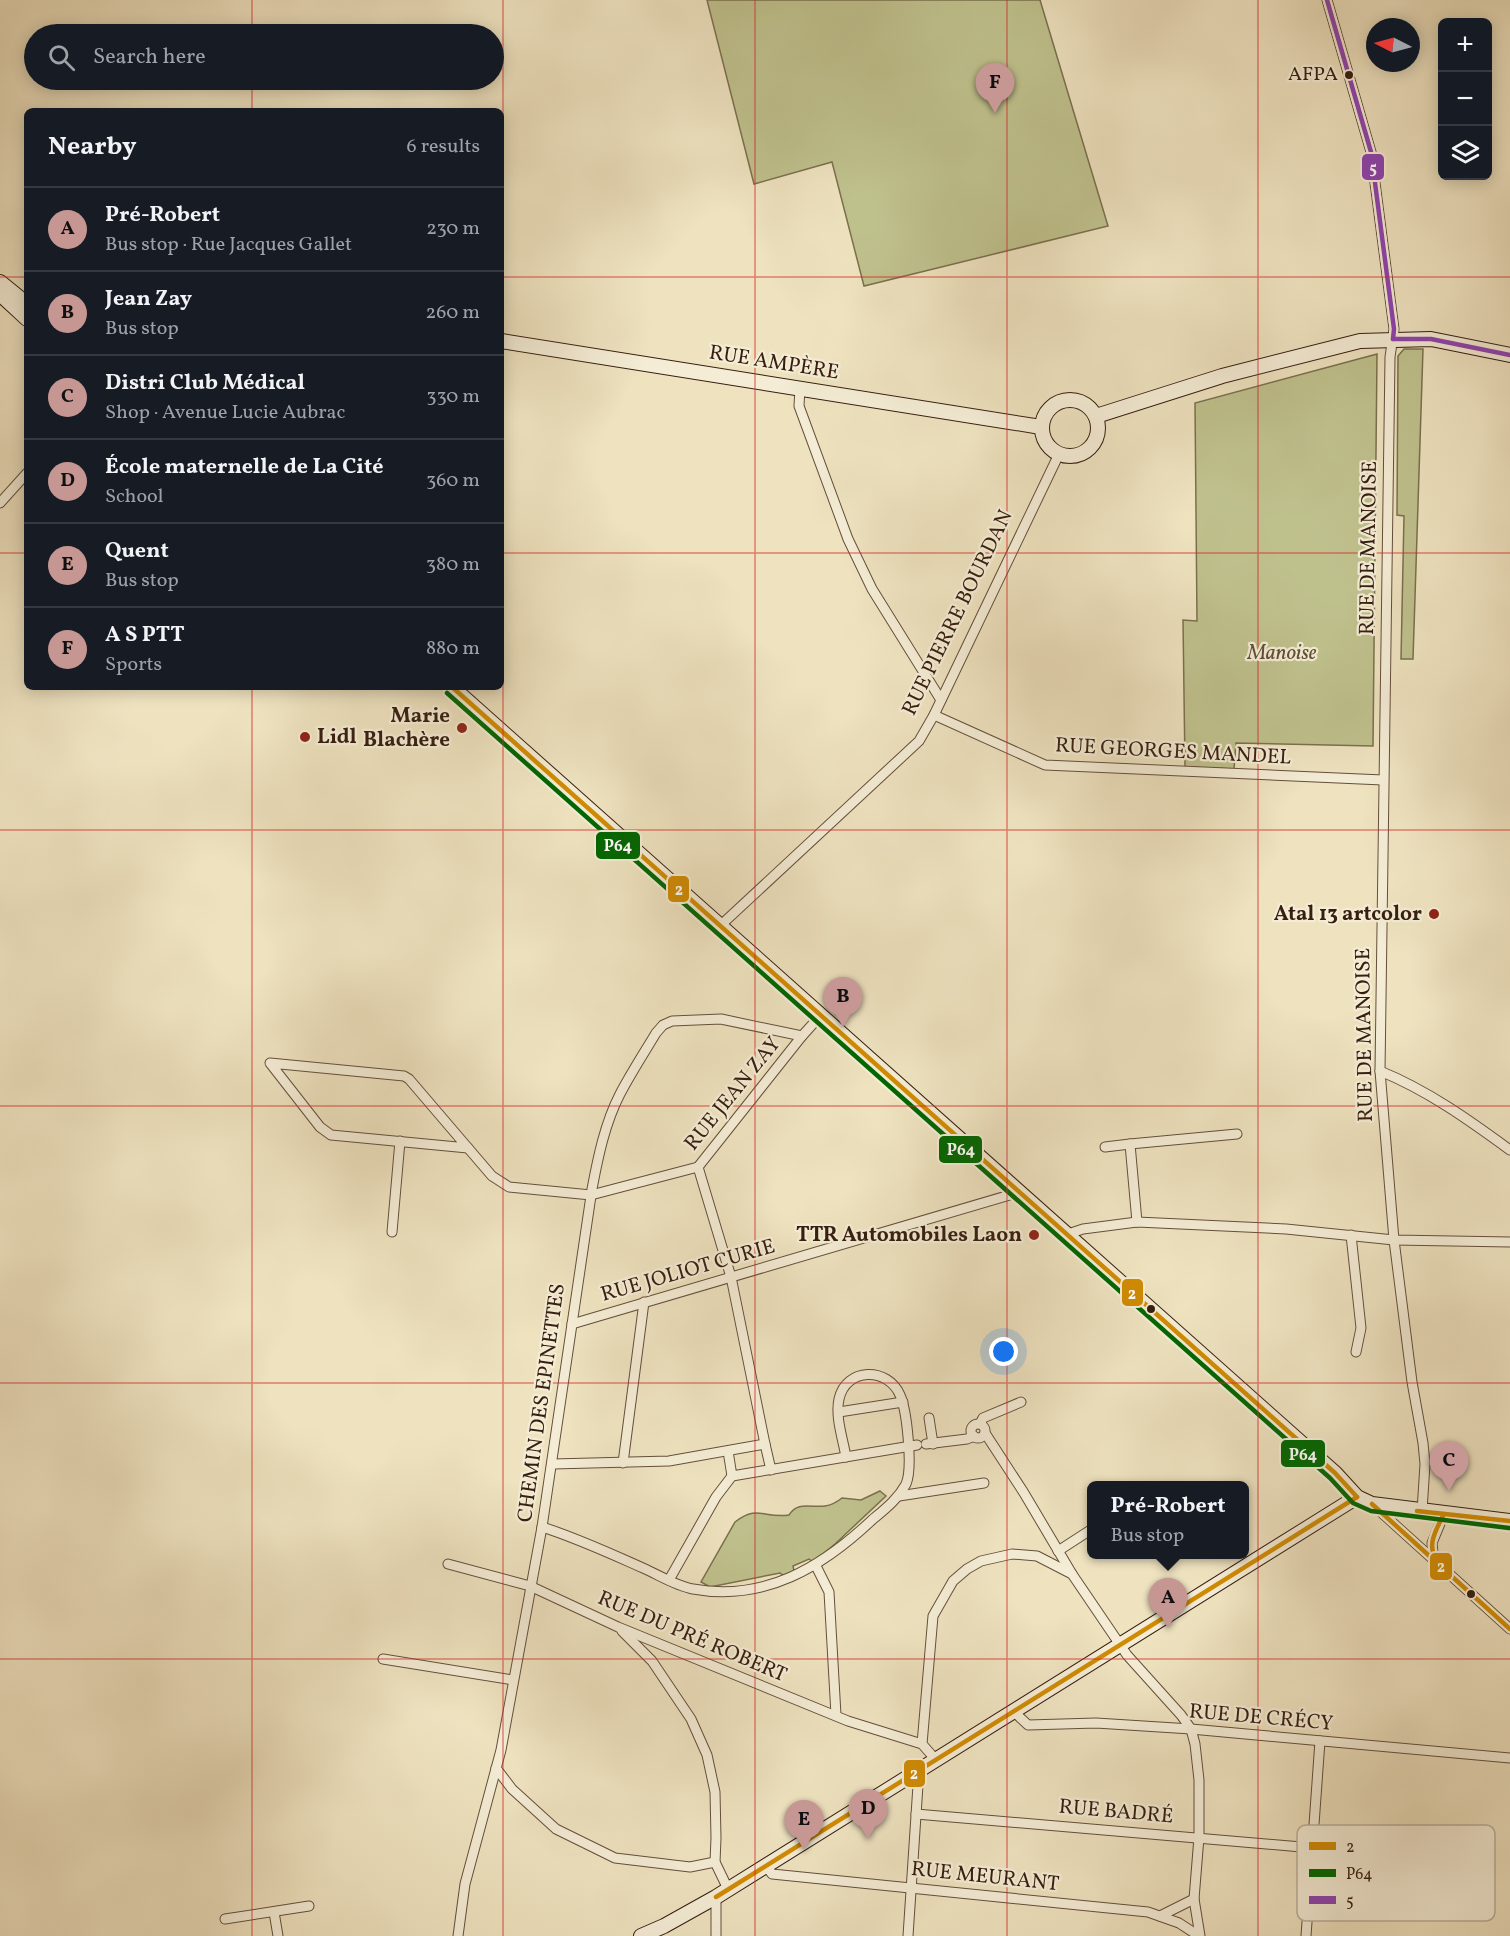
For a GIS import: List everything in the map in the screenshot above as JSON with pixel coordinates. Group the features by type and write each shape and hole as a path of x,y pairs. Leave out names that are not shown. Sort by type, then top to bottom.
{"main road":[{"path":"0,282 24,302"},
{"path":"0,294 24,316"},
{"path":"1096,416 1222,376 1360,341 1431,339 1510,355"},
{"name":"RUE AMPÈRE","path":"504,341 1041,427"},
{"path":"1067,399 1086,404 1096,416 1098,433 1090,448 1076,456 1059,454 1044,442 1041,427 1048,409 1060,401 1067,399"},
{"path":"455,690 1068,1234 1335,1473 1357,1497 1372,1504 1510,1521"},
{"path":"641,1936 664,1926 722,1893 1357,1497"}],"street":[{"name":"RUE DE MANOISE","path":"1325,1 1371,152 1394,329 1390,357 1380,1071 1394,1240 1412,1382 1423,1443 1425,1464 1422,1511"},
{"path":"800,388 799,406 848,539 872,589 941,700"},
{"name":"RUE PIERRE BOURDAN","path":"720,925 919,741 934,715 1059,454"},
{"path":"0,504 24,476"},
{"name":"RUE GEORGES MANDEL","path":"934,715 1045,765 1383,780"},
{"name":"RUE JEAN ZAY","path":"591,1195 698,1167 821,1015"},
{"name":"CHEMIN DES EPINETTES","path":"459,1936 465,1884 501,1750 542,1527 596,1164 620,1095 656,1033 663,1025 672,1021 721,1019 802,1036"},
{"path":"468,1148 338,1136 326,1132 270,1063 404,1076 409,1079 492,1176 509,1187 591,1195"},
{"path":"1380,1071 1422,1091 1510,1150"},
{"path":"1105,1147 1237,1134"},
{"path":"392,1232 400,1141"},
{"path":"1130,1144 1137,1222"},
{"path":"698,1167 731,1277 771,1470"},
{"name":"RUE JOLIOT CURIE","path":"572,1324 1020,1192"},
{"path":"1068,1234 1083,1228 1137,1222 1286,1229 1394,1240 1510,1242"},
{"path":"1351,1235 1361,1328 1356,1352"},
{"path":"623,1463 644,1302"},
{"path":"846,1457 839,1412 840,1396 845,1386 863,1374 875,1375 891,1382 903,1401 921,1445"},
{"path":"839,1412 903,1401"},
{"path":"985,1433 980,1438 971,1432 972,1428 980,1424 983,1418 1022,1402"},
{"path":"542,1527 583,1541 692,1589 735,1591 788,1580 816,1566 857,1535 899,1496 909,1474 910,1461 921,1445 929,1418"},
{"path":"980,1424 985,1428 985,1433 1024,1493 1052,1542 1119,1645 1191,1729 1199,1779 1199,1837 1194,1899 1199,1936"},
{"path":"669,1580 716,1497 732,1476 968,1439 974,1436"},
{"path":"553,1464 669,1461 765,1444"},
{"path":"728,1451 732,1476"},
{"path":"899,1496 984,1483"},
{"path":"1372,1504 1510,1629"},
{"path":"1434,1562 1432,1543 1444,1514"},
{"path":"1058,1551 1087,1532"},
{"path":"1037,1556 1052,1542"},
{"path":"936,1760 922,1744 933,1616 953,1581 968,1569 992,1558 1012,1554 1037,1556 1072,1574"},
{"name":"RUE DU PRÉ ROBERT","path":"448,1564 530,1586 618,1627 848,1721 922,1744"},
{"path":"816,1566 829,1592 836,1715"},
{"path":"618,1627 652,1661 691,1719 707,1755 715,1792 714,1862 722,1893 716,1936"},
{"path":"383,1659 513,1680"},
{"name":"RUE DE CRÉCY","path":"1014,1711 1028,1725 1096,1723 1191,1729 1510,1758"},
{"path":"1314,1825 1320,1741"},
{"path":"496,1768 512,1789 556,1829 615,1858 690,1867 714,1862"},
{"path":"908,1936 919,1770"},
{"name":"RUE BADRÉ","path":"916,1814 1297,1847"},
{"name":"RUE MEURANT","path":"766,1866 772,1874 1148,1912 1179,1923 1199,1936"},
{"path":"1160,1917 1194,1899"},
{"path":"225,1919 309,1906"},
{"path":"274,1912 278,1936"},
{"path":"1306,1936 1307,1921"}],"green space":[{"path":"707,0 1040,0 1108,226 864,286 832,162 754,184"},
{"path":"1404,349 1423,349 1413,659 1401,659 1404,516 1397,515 1398,356"},
{"name":"Manoise","path":"1377,354 1373,746 1236,743 1234,769 1185,767 1183,620 1197,621 1195,403"},
{"path":"880,1491 886,1496 813,1562 809,1559 793,1566 794,1571 784,1576 780,1573 710,1587 701,1582 735,1522 743,1517 756,1513 789,1515 796,1508 828,1506 842,1498 861,1500"}],"transit line":[{"name":"5","path":"1327,0 1371,152 1394,329 1393,339"},
{"name":"5","path":"1393,339 1431,339 1510,355"},
{"name":"2","path":"455,690 1335,1473 1357,1497"},
{"name":"P64","path":"447,693 1330,1478 1353,1503 1371,1511 1509,1528"},
{"name":"2","path":"716,1897 1357,1497"},
{"name":"2","path":"1372,1504 1510,1629"},
{"name":"2","path":"1417,1511 1510,1521"},
{"name":"2","path":"1444,1514 1435,1532 1432,1546 1436,1559 1448,1574"}],"place":[{"name":"AFPA","path":"1349,75"},
{"name":"A S PTT","path":"995,113"},
{"name":"Marie Blachère","path":"462,728"},
{"name":"Lidl","path":"305,737"},
{"name":"Atal 13 artcolor","path":"1434,914"},
{"name":"Jean Zay","path":"843,1027"},
{"name":"TTR Automobiles Laon","path":"1034,1235"},
{"name":"Distri Club Médical","path":"1449,1491"},
{"name":"Pré-Robert","path":"1168,1628"},
{"name":"École maternelle de La Cité","path":"868,1839"},
{"name":"Quent","path":"804,1850"}]}
